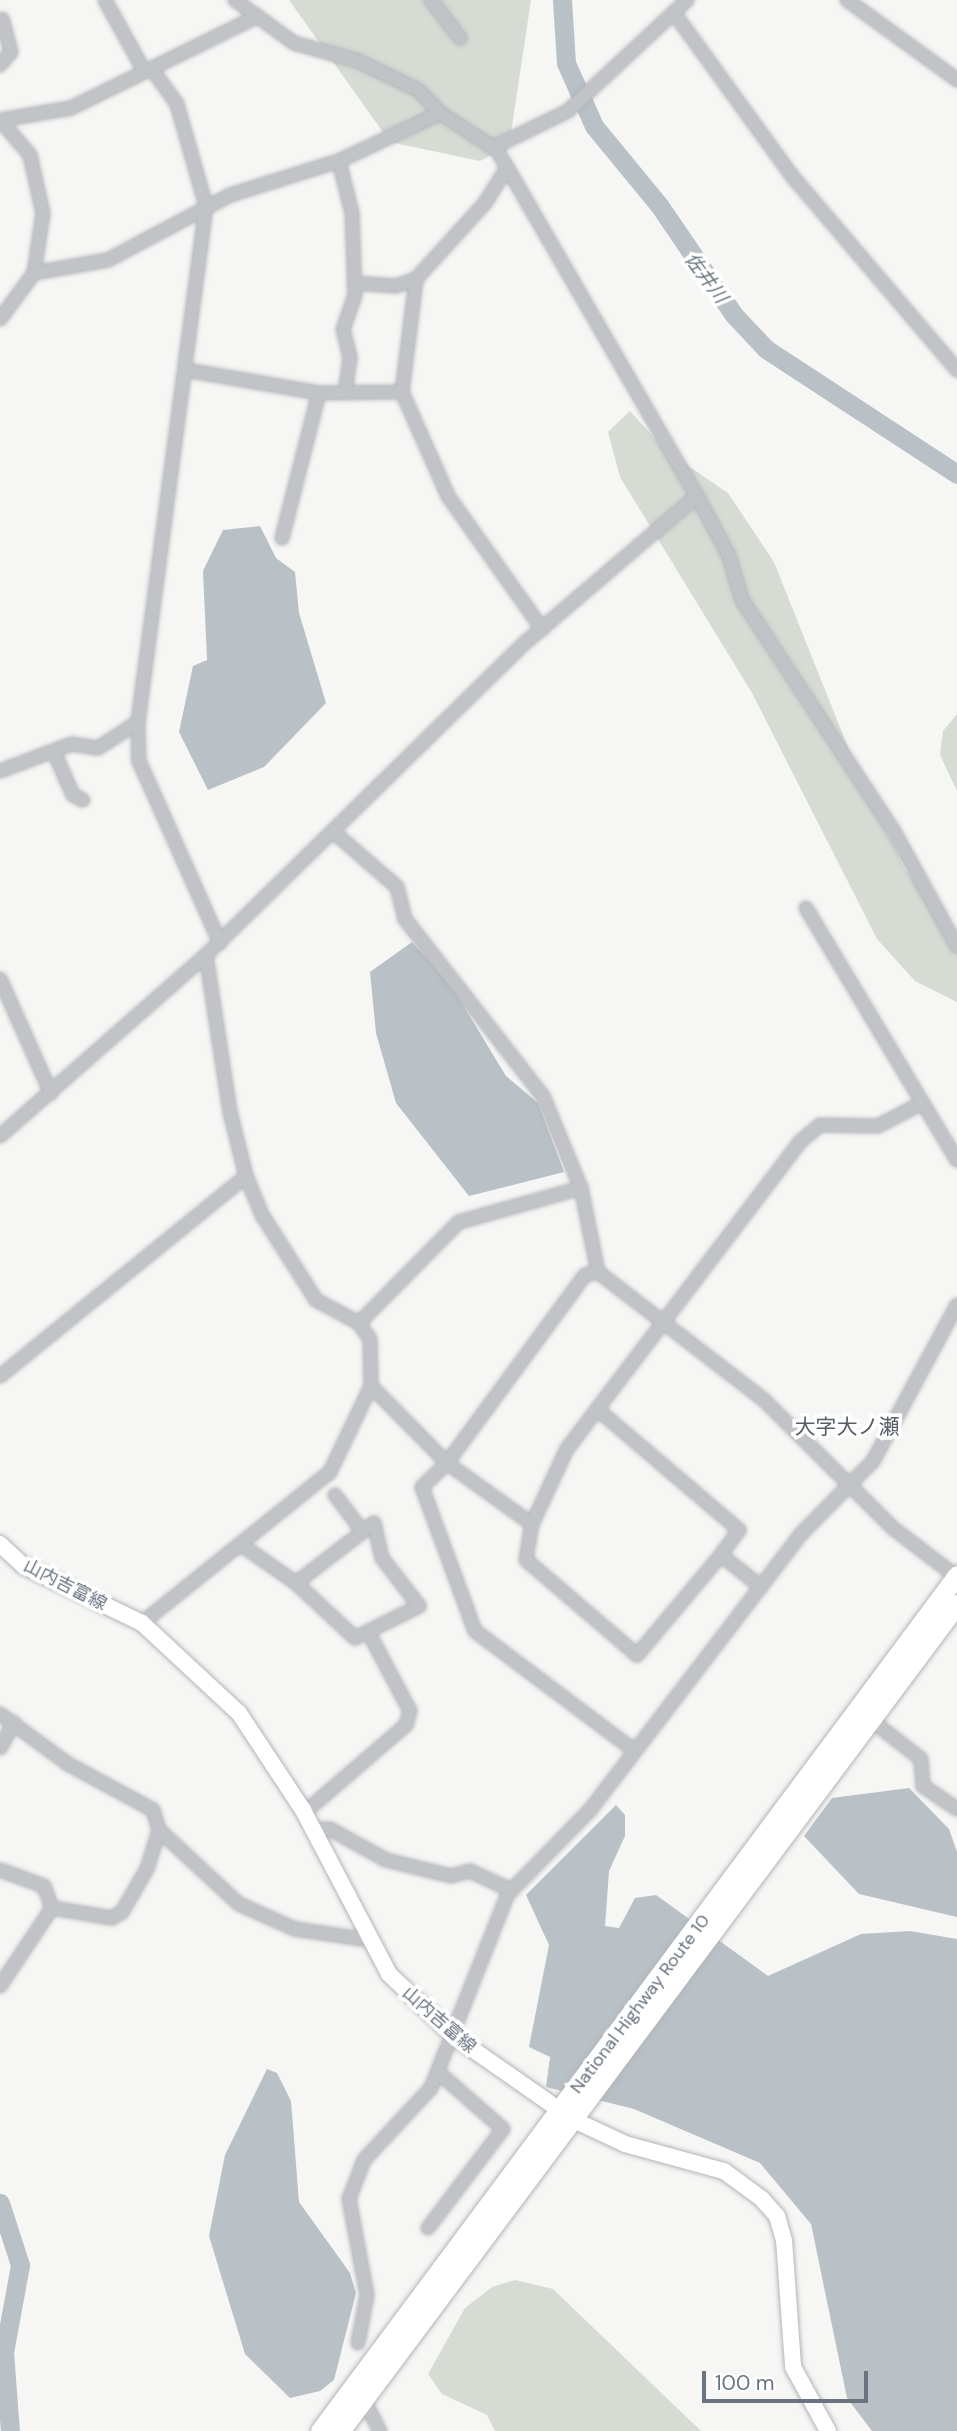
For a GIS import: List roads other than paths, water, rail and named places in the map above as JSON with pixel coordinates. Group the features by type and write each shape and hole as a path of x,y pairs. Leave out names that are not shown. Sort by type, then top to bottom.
{"highway":[{"name":"National Highway Route 10","path":"710,1926 957,1576"},
{"name":"National Highway Route 10","path":"320,2431 571,2111 710,1926 872,1720 957,1604"},
{"name":"National Highway Route 10","path":"340,2431 571,2111"}],"main road":[{"name":"山内吉富線","path":"0,1544 24,1566 142,1623 239,1713 304,1813 369,1940 398,1984 455,2038 625,2144 724,2171 750,2187 776,2216 784,2240 793,2367 828,2431"}],"street":[{"path":"105,0 148,70 177,104 206,206 138,722 139,761 220,943"},
{"path":"236,0 294,43 401,80 440,113 494,147 697,496 729,556 742,600 892,828 957,946"},
{"path":"431,0 460,38"},
{"path":"494,147 568,111 687,0"},
{"path":"847,0 957,80"},
{"path":"672,15 792,176 957,370"},
{"path":"0,319 34,273 40,201 30,155 1,120 71,108 258,16"},
{"path":"0,65 10,52 2,19"},
{"path":"34,273 108,260 206,206 339,161 440,113"},
{"path":"339,161 352,213 354,283 343,329 350,358 345,393"},
{"path":"354,283 396,286 416,279 485,203 507,167"},
{"path":"416,279 402,393 449,496 542,629"},
{"path":"186,370 319,393 402,393"},
{"path":"282,538 319,393"},
{"path":"0,1136 220,943 335,834 542,629 697,496"},
{"path":"0,771 72,744 97,748 138,722"},
{"path":"54,752 73,795 83,800"},
{"path":"335,834 397,887 405,919 543,1096 581,1188 598,1272 665,1319 764,1400 894,1529 957,1576"},
{"path":"806,908 957,1160"},
{"path":"142,1623 330,1472 371,1386 370,1339 359,1323 316,1300 262,1215 246,1175 230,1112 206,956"},
{"path":"0,979 51,1093"},
{"path":"597,1409 739,1530 637,1655 527,1560 532,1524 562,1457 597,1409 665,1319 811,1131 820,1125 878,1126 922,1103"},
{"path":"0,1376 246,1175"},
{"path":"359,1323 459,1222 581,1188"},
{"path":"598,1272 585,1275 447,1463 422,1487 475,1631 635,1751"},
{"path":"358,2343 367,2295 349,2199 364,2160 438,2072 455,2038 511,1891 590,1810 761,1587 848,1482 873,1461 957,1305"},
{"path":"371,1386 447,1463 532,1524"},
{"path":"335,1495 363,1532"},
{"path":"240,1544 296,1583 355,1638 370,1635 419,1606 382,1558 374,1523 296,1583"},
{"path":"721,1555 761,1587"},
{"path":"304,1813 406,1725 410,1711 370,1635"},
{"path":"0,1714 68,1764 153,1810 159,1830 239,1904 295,1929 369,1940"},
{"path":"872,1720 920,1759 923,1786 957,1809"},
{"path":"0,1748 14,1723"},
{"path":"313,1830 330,1829 386,1860 451,1876 470,1871 511,1891"},
{"path":"52,1908 112,1918 122,1912 148,1867 159,1830"},
{"path":"0,1870 44,1886 52,1908"},
{"path":"0,1986 52,1908"},
{"path":"428,2228 503,2129 438,2072"},
{"path":"364,2400 380,2431"}],"waterway":[{"name":"佐井川","path":"562,0 566,63 594,126 659,205 734,315 766,349 957,474"},
{"path":"0,2203 20,2265 4,2352 10,2431"}],"district":[{"name":"大字大ノ瀬","path":"847,1427"}]}
